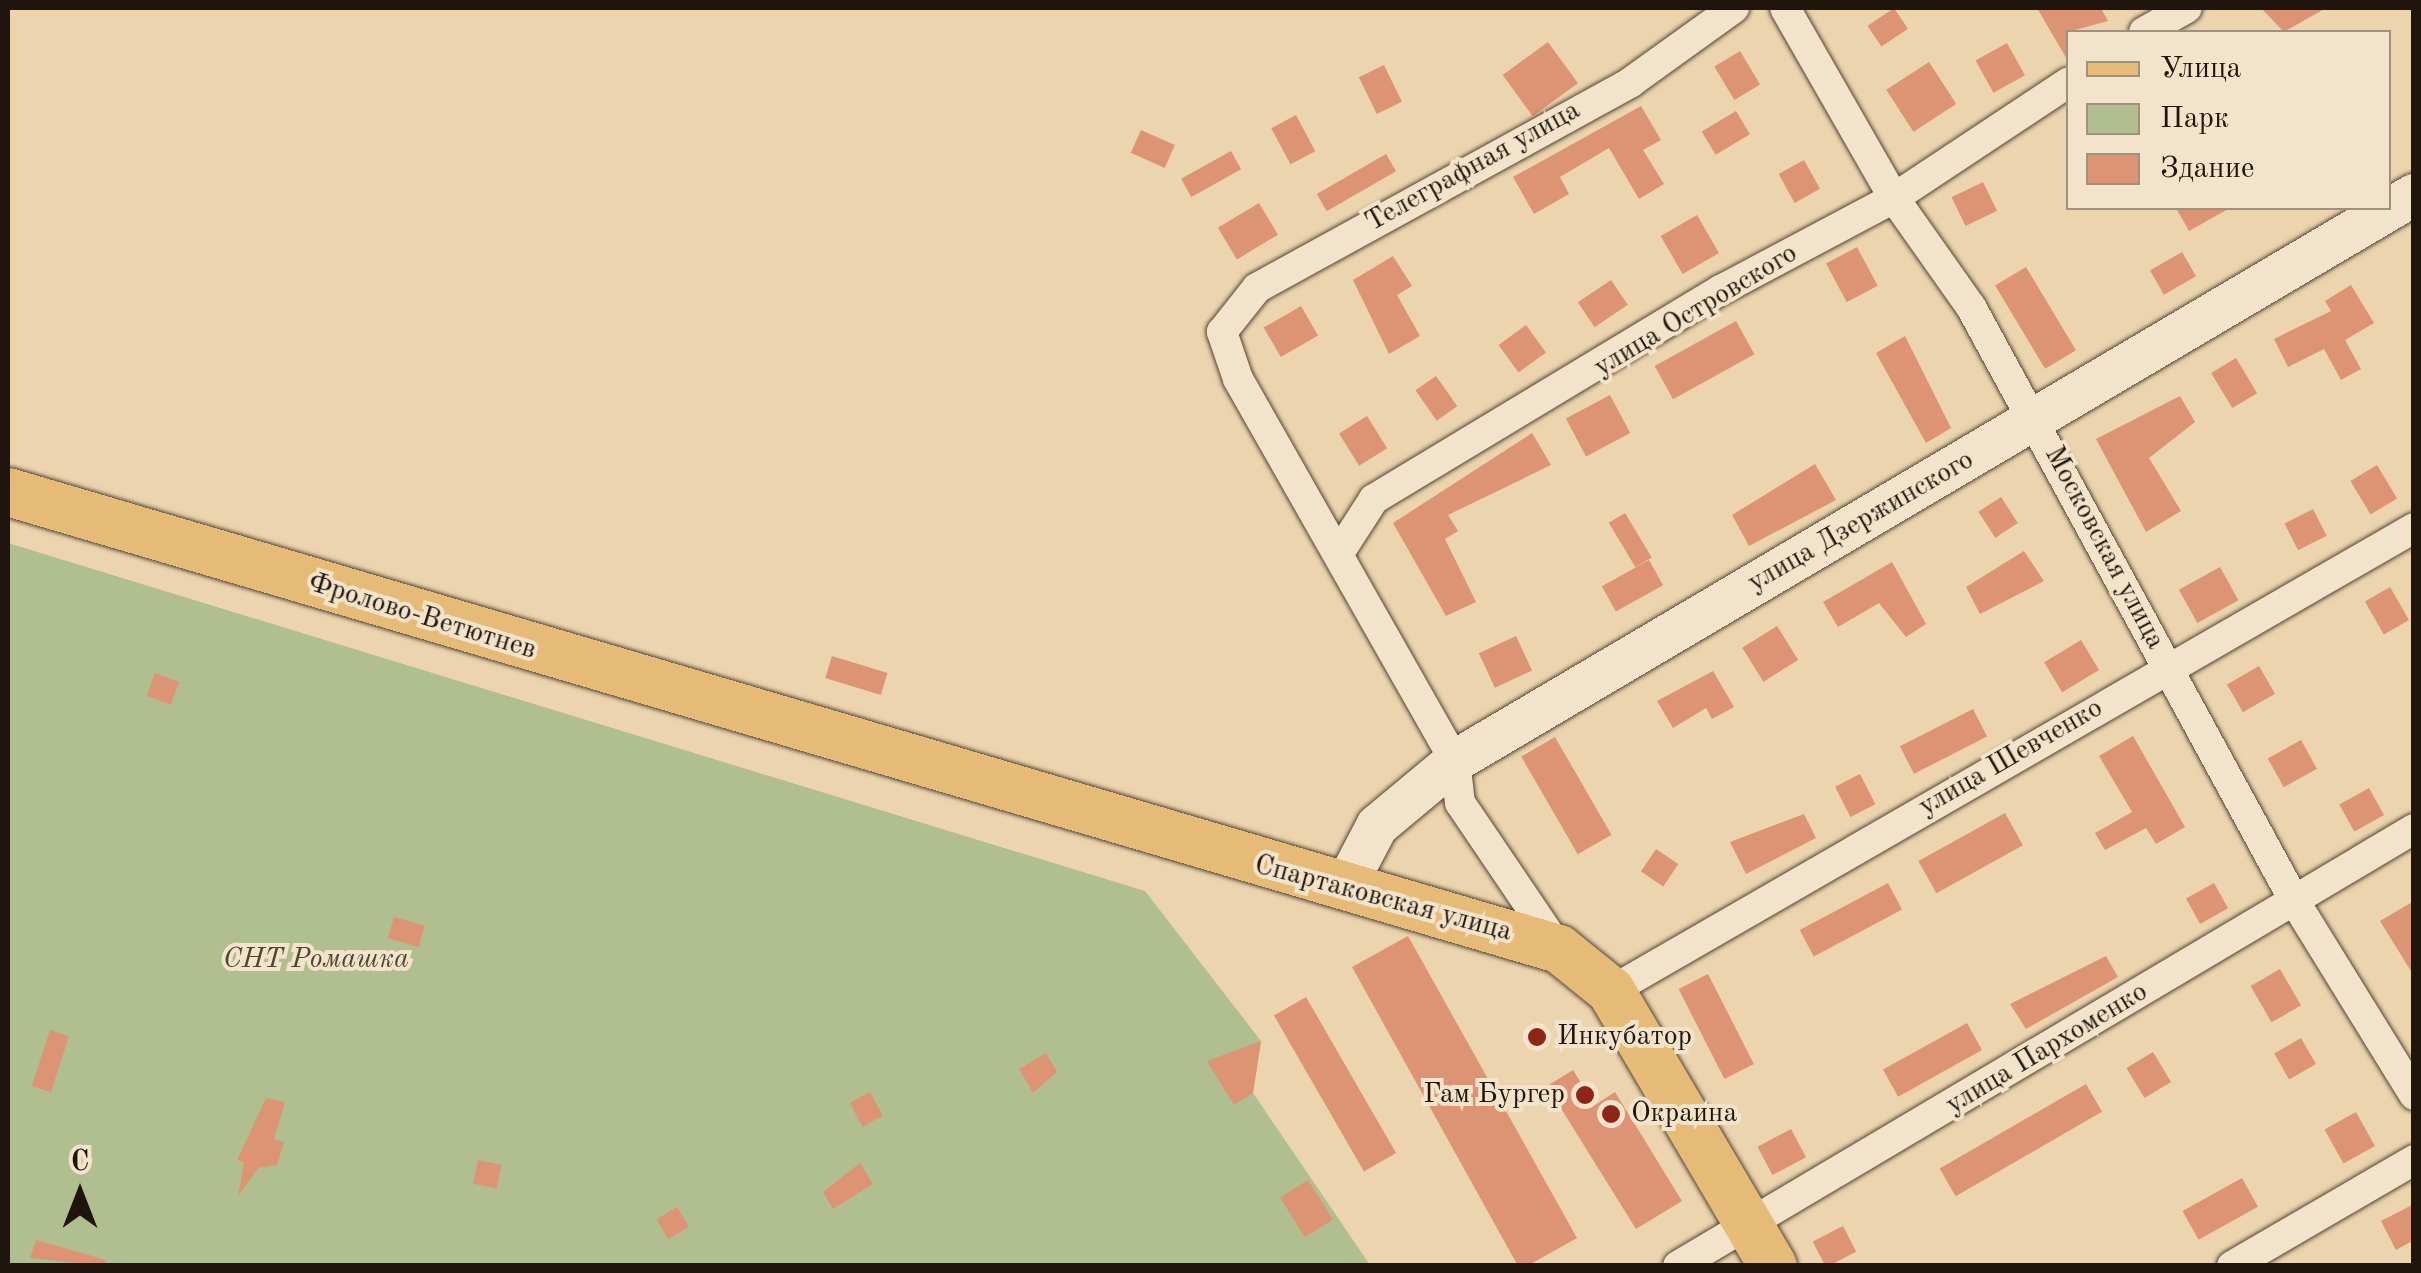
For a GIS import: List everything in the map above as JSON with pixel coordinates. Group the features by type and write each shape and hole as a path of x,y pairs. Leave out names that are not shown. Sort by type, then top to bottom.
{"main road":[{"name":"Фролово-Ветютнев","path":"8,492 836,742"},
{"name":"Спартаковская улица","path":"836,742 1559,950 1611,991 1762,1246"}],"street":[{"name":"Телеграфная улица","path":"1339,553 1238,379 1222,332 1226,316 1257,288 1631,82 1734,8"},
{"name":"Московская улица","path":"1786,8 1894,198 1971,307 2295,902 2414,1094"},
{"path":"2148,30 2187,8"},
{"name":"улица Островского","path":"1339,553 1374,500 1722,290 1894,198 2066,84"},
{"name":"улица Дзержинского","path":"2391,209 2414,195"},
{"name":"улица Дзержинского","path":"1345,887 1377,826 1454,761 2389,210"},
{"name":"улица Шевченко","path":"1611,991 2414,528"},
{"path":"1339,553 1454,761 1460,803 1559,950"},
{"name":"улица Пархоменко","path":"1678,1266 1762,1246 2414,829"},
{"path":"2232,1266 2414,1160"}],"green space":[{"name":"СНТ Ромашка","path":"8,543 1145,891 1261,1041 1253,1093 1370,1265 8,1265"}],"building":[{"path":"1894,8 1908,29 1881,47 1867,26"},
{"path":"2037,8 2101,8 2108,21 2066,30 2066,58"},
{"path":"2261,8 2326,8 2288,30 2282,30"},
{"path":"1548,42 1578,83 1533,116 1503,75"},
{"path":"2007,43 2025,75 1993,93 1976,60"},
{"path":"1740,51 1760,84 1734,100 1714,66"},
{"path":"1929,62 1956,104 1913,132 1886,90"},
{"path":"1384,65 1402,102 1377,114 1359,77"},
{"path":"1641,106 1661,140 1643,150 1664,184 1639,199 1609,148 1560,177 1569,194 1534,214 1513,177"},
{"path":"1736,111 1750,134 1716,155 1702,132"},
{"path":"1296,115 1315,151 1291,164 1271,128"},
{"path":"1141,130 1175,145 1165,168 1131,153"},
{"path":"1231,151 1241,169 1191,197 1181,179"},
{"path":"1386,154 1396,171 1327,211 1317,194"},
{"path":"1804,160 1820,189 1795,203 1779,174"},
{"path":"1983,182 1997,211 1966,226 1952,197"},
{"path":"1259,203 1278,235 1237,259 1218,228"},
{"path":"2177,210 2226,210 2189,231"},
{"path":"1697,215 1719,253 1683,274 1661,236"},
{"path":"1857,247 1878,286 1847,302 1826,263"},
{"path":"2182,252 2196,276 2164,295 2150,270"},
{"path":"1393,256 1412,286 1397,295 1420,336 1389,354 1353,280"},
{"path":"2026,267 2076,350 2045,369 1995,286"},
{"path":"1611,280 1628,305 1595,327 1578,302"},
{"path":"2351,285 2374,323 2345,340 2361,369 2341,380 2324,349 2288,367 2274,339 2331,311 2325,301"},
{"path":"1301,306 1318,335 1281,357 1264,328"},
{"path":"1736,321 1754,354 1673,399 1655,366"},
{"path":"1526,325 1546,353 1518,372 1498,345"},
{"path":"1905,336 1951,428 1926,443 1876,353"},
{"path":"2236,358 2257,393 2232,408 2211,373"},
{"path":"1436,376 1457,406 1437,421 1416,390"},
{"path":"1610,395 1630,433 1586,456 1566,418"},
{"path":"2180,396 2195,422 2149,458 2181,511 2146,532 2096,439"},
{"path":"1367,416 1387,448 1359,466 1339,433"},
{"path":"1532,433 1551,465 1448,515 1458,531 1445,539 1476,602 1446,616 1393,523"},
{"path":"1815,464 1836,500 1749,546 1732,515"},
{"path":"2377,465 2397,498 2371,514 2350,481"},
{"path":"2001,497 2018,523 1995,538 1978,512"},
{"path":"2313,509 2327,536 2298,550 2284,524"},
{"path":"1625,513 1652,558 1635,567 1609,523"},
{"path":"2024,551 2044,581 1980,614 1966,587"},
{"path":"1649,560 1663,585 1616,612 1602,586"},
{"path":"1892,562 1926,624 1906,637 1879,603 1838,627 1823,602"},
{"path":"2220,567 2238,600 2197,623 2179,590"},
{"path":"2390,587 2409,620 2384,634 2365,602"},
{"path":"1777,626 1798,660 1763,682 1742,648"},
{"path":"1516,636 1532,670 1495,688 1479,653"},
{"path":"2081,640 2099,670 2062,692 2044,662"},
{"path":"832,656 887,673 881,695 825,678"},
{"path":"2259,666 2275,694 2243,712 2227,684"},
{"path":"1713,671 1734,707 1712,719 1706,708 1673,728 1657,701"},
{"path":"155,673 179,682 171,705 146,695"},
{"path":"1973,709 1987,737 1914,774 1900,746"},
{"path":"2133,736 2185,827 2156,844 2146,828 2105,850 2095,833 2132,812 2099,756"},
{"path":"1555,737 1612,835 1578,854 1521,756"},
{"path":"2301,740 2317,769 2284,787 2268,758"},
{"path":"1860,774 1875,804 1850,817 1835,787"},
{"path":"2369,788 2384,815 2354,832 2339,804"},
{"path":"2005,813 2023,845 1936,893 1918,861"},
{"path":"1804,814 1816,838 1746,874 1730,842"},
{"path":"1656,849 1678,864 1663,886 1641,871"},
{"path":"1888,883 1902,909 1814,956 1800,930"},
{"path":"2214,883 2228,908 2200,924 2186,899"},
{"path":"2414,901 2414,976 2380,921"},
{"path":"394,917 425,926 419,947 388,938"},
{"path":"1408,936 1577,1238 1527,1266 1518,1266 1352,967"},
{"path":"2106,956 2118,977 2026,1029 2010,1004"},
{"path":"2280,969 2301,1005 2272,1022 2251,986"},
{"path":"1708,974 1754,1064 1724,1079 1679,989"},
{"path":"1306,997 1396,1153 1364,1171 1274,1016"},
{"path":"1967,1023 1982,1050 1898,1097 1883,1070"},
{"path":"50,1030 69,1036 51,1092 32,1086"},
{"path":"2301,1038 2316,1064 2289,1079 2274,1054"},
{"path":"1261,1041 1253,1093 1234,1105 1207,1061"},
{"path":"2153,1052 2171,1082 2144,1098 2126,1068"},
{"path":"1046,1053 1057,1072 1033,1093 1019,1069"},
{"path":"1573,1070 1595,1105 1615,1092 1682,1201 1636,1229 1547,1086"},
{"path":"2086,1084 2102,1112 1956,1196 1940,1168"},
{"path":"870,1092 883,1116 862,1127 850,1103"},
{"path":"266,1098 285,1102 274,1139 284,1142 277,1165 258,1168 238,1197 244,1162 237,1160"},
{"path":"2356,1112 2375,1146 2343,1164 2325,1129"},
{"path":"1791,1129 1806,1157 1772,1175 1757,1147"},
{"path":"478,1160 501,1165 496,1188 473,1183"},
{"path":"860,1163 873,1184 833,1209 823,1192"},
{"path":"2242,1178 2258,1207 2199,1240 2183,1211"},
{"path":"1308,1180 1333,1220 1305,1237 1280,1197"},
{"path":"2414,1204 2414,1240 2396,1250 2381,1221"},
{"path":"677,1207 689,1227 668,1239 656,1219"},
{"path":"1843,1226 1856,1252 1825,1266 1813,1241"},
{"path":"36,1240 106,1260 105,1266 30,1258"}],"place":[{"name":"Инкубатор","path":"1537,1037"},
{"name":"Гам Бургер","path":"1585,1095"},
{"name":"Окраина","path":"1611,1114"}]}
